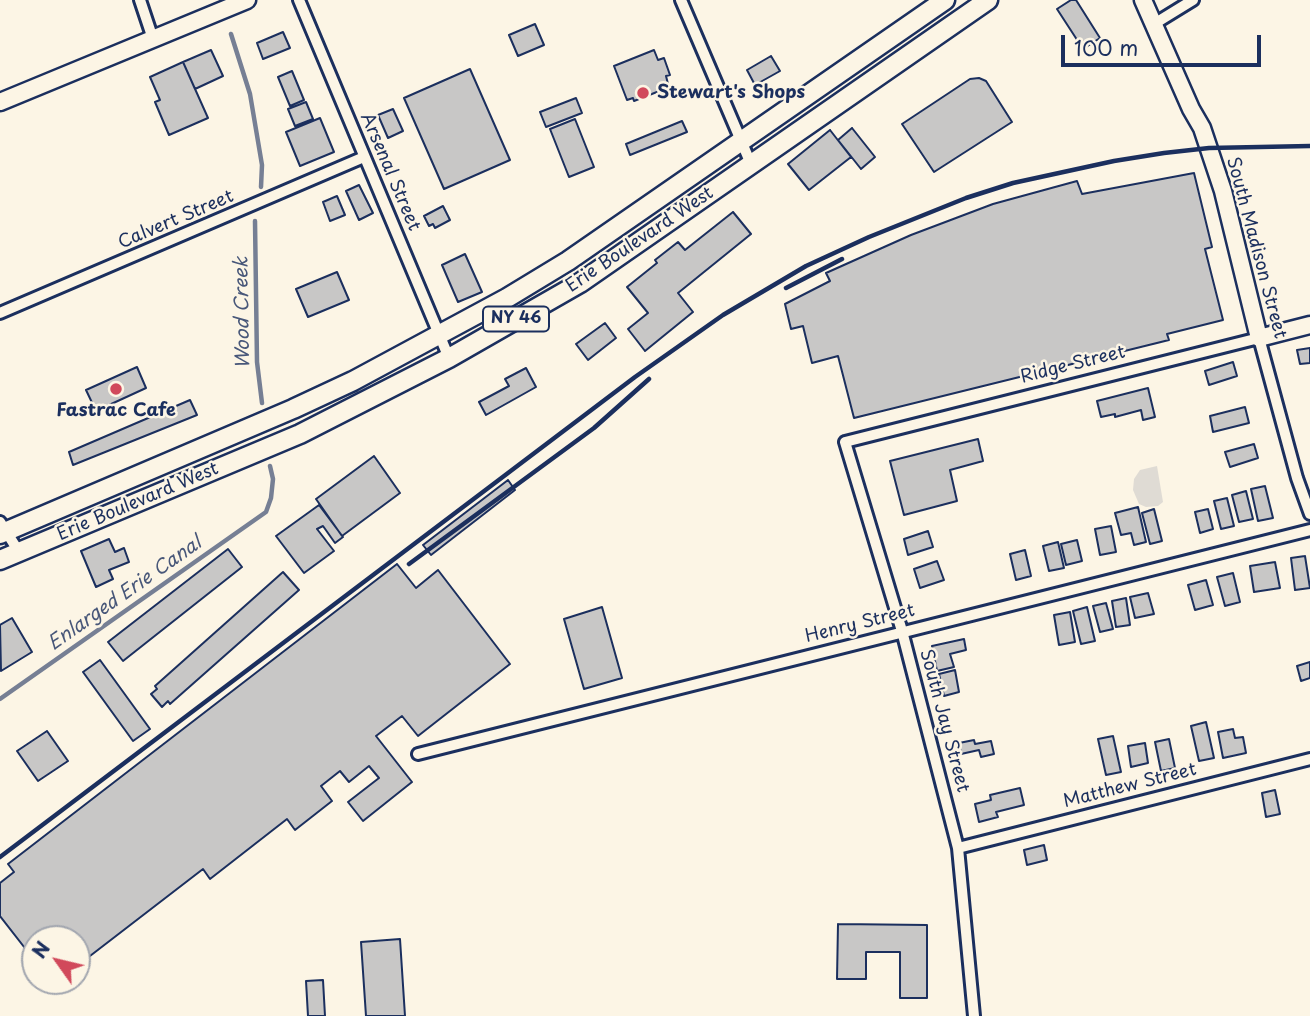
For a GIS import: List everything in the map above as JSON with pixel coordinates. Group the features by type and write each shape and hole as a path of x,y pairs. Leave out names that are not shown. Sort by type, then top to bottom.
{"main road":[{"name":"Erie Boulevard West","path":"2,529 293,409 353,381 508,298 568,261 944,0"},
{"name":"Erie Boulevard West","path":"0,560 300,434 449,358 580,283 988,0"}],"street":[{"path":"140,0 153,39"},
{"path":"0,102 247,0"},
{"name":"Arsenal Street","path":"299,0 449,358"},
{"path":"681,0 751,164"},
{"name":"South Madison Street","path":"1143,0 1202,128 1223,191 1259,338 1297,478 1310,514"},
{"path":"1154,24 1193,0"},
{"name":"Calvert Street","path":"0,313 365,158"},
{"name":"Ridge Street","path":"845,442 1310,325"},
{"name":"South Jay Street","path":"845,442 902,631 958,848 974,1016"},
{"path":"2,529 19,552"},
{"name":"Henry Street","path":"418,754 1310,530"},
{"name":"Matthew Street","path":"958,848 1310,759"}],"shaded area":[{"path":"1157,466 1163,502 1158,506 1146,507 1139,504 1133,490 1134,479 1140,470"}],"building":[{"path":"1071,0 1076,0 1100,38 1083,49 1057,9"},
{"path":"535,24 544,45 518,56 509,35"},
{"path":"283,32 290,48 263,59 257,43"},
{"path":"211,50 223,76 195,89 183,62"},
{"path":"654,50 658,60 664,58 670,75 666,76 668,84 661,87 662,90 634,101 633,98 627,100 614,66"},
{"path":"771,56 780,71 755,85 747,70"},
{"path":"183,62 208,118 169,135 155,102 160,100 150,77"},
{"path":"470,69 510,160 444,189 404,98"},
{"path":"292,71 304,100 290,106 278,77"},
{"path":"979,78 986,81 1012,122 934,172 902,124 970,79"},
{"path":"576,98 582,113 546,127 540,112"},
{"path":"306,102 313,119 295,126 288,109"},
{"path":"393,109 403,131 388,138 378,115"},
{"path":"320,118 334,152 300,166 286,132"},
{"path":"575,119 594,167 569,177 550,129"},
{"path":"682,121 687,132 630,155 626,144"},
{"path":"852,128 875,157 861,169 838,140"},
{"path":"830,130 851,157 809,190 788,164"},
{"path":"1194,173 1212,247 1205,249 1223,320 1167,334 1169,340 854,418 838,356 812,363 803,326 791,329 785,304 830,281 826,273 911,235 993,204 1077,181 1082,194"},
{"path":"359,185 373,213 359,220 346,191"},
{"path":"337,196 345,215 330,221 323,202"},
{"path":"443,206 450,220 435,228 433,224 429,226 424,216"},
{"path":"733,212 751,234 678,293 693,312 645,351 628,329 648,313 627,287 678,242 685,250"},
{"path":"465,254 482,292 458,302 442,265"},
{"path":"337,272 349,300 308,317 296,289"},
{"path":"605,323 616,338 588,360 576,344"},
{"path":"1310,348 1310,363 1300,364 1297,350"},
{"path":"1233,362 1237,376 1209,385 1205,371"},
{"name":"Fastrac Cafe","path":"137,367 146,388 96,411 86,390"},
{"path":"526,368 536,387 486,415 479,402 509,386 505,379"},
{"path":"1148,388 1155,417 1143,420 1141,410 1115,417 1115,414 1101,417 1097,401"},
{"path":"190,400 197,415 73,465 69,452"},
{"path":"1245,407 1249,423 1213,432 1210,416"},
{"path":"978,439 983,461 950,470 957,501 904,515 890,461"},
{"path":"1254,444 1258,458 1230,467 1225,452"},
{"path":"374,456 400,493 342,536 316,499"},
{"path":"508,480 515,490 431,555 423,545"},
{"path":"1265,486 1273,518 1258,521 1251,489"},
{"path":"1246,491 1253,519 1239,522 1232,495"},
{"path":"1227,498 1234,526 1221,529 1214,501"},
{"path":"319,505 343,537 335,543 323,526 317,529 334,551 304,573 276,536"},
{"path":"1138,507 1146,542 1134,545 1131,533 1121,535 1115,513"},
{"path":"1154,509 1162,541 1150,544 1142,513"},
{"path":"1208,509 1213,529 1200,533 1195,512"},
{"path":"1111,526 1116,552 1100,555 1095,529"},
{"path":"928,531 933,547 908,555 904,539"},
{"path":"109,539 115,552 124,548 129,562 109,570 113,579 96,587 81,551"},
{"path":"1077,540 1082,561 1066,565 1061,544"},
{"path":"1058,542 1064,568 1049,571 1043,546"},
{"path":"228,549 242,567 123,661 108,642"},
{"path":"1025,550 1031,576 1016,580 1010,554"},
{"path":"1305,556 1310,588 1295,590 1291,558"},
{"path":"937,561 944,580 920,588 914,569"},
{"path":"1275,562 1280,588 1254,592 1250,566"},
{"path":"397,564 416,588 438,570 510,664 418,736 402,716 376,736 412,782 363,821 348,802 379,778 369,766 349,782 340,771 321,786 332,801 295,830 287,819 210,879 203,869 91,955 91,925 21,925 21,943 0,916 0,883 14,872 8,864"},
{"path":"283,572 299,590 170,704 168,701 162,707 151,694 157,689 155,686"},
{"path":"1233,573 1240,602 1225,606 1217,577"},
{"path":"1206,580 1213,605 1195,610 1188,585"},
{"path":"1148,593 1154,614 1135,618 1130,597"},
{"path":"1126,598 1130,625 1116,627 1112,601"},
{"path":"1106,603 1113,629 1100,632 1093,606"},
{"path":"602,607 622,678 584,689 564,619"},
{"path":"1087,607 1095,641 1081,644 1073,611"},
{"path":"1070,612 1075,642 1059,645 1054,615"},
{"path":"12,618 32,652 1,671 0,625"},
{"path":"964,639 966,650 950,654 954,667 937,671 932,646"},
{"path":"100,660 150,729 133,741 83,672"},
{"path":"1310,662 1310,678 1301,681 1297,666"},
{"path":"955,670 959,692 944,696 939,674"},
{"path":"1206,722 1214,758 1199,761 1191,726"},
{"path":"1233,729 1235,738 1243,737 1246,753 1223,758 1218,732"},
{"path":"47,731 68,761 38,781 17,751"},
{"path":"1113,736 1121,772 1106,775 1098,739"},
{"path":"1169,739 1175,768 1161,771 1155,742"},
{"path":"974,740 975,744 991,741 994,754 981,757 979,750 961,754 959,743"},
{"path":"1145,743 1148,763 1131,767 1128,746"},
{"path":"1020,788 1024,805 996,812 998,817 979,822 975,804 991,800 990,795"},
{"path":"1275,790 1280,814 1266,817 1262,793"},
{"path":"1044,845 1047,860 1027,865 1024,850"},
{"path":"838,924 927,925 927,998 900,998 900,952 866,952 866,979 837,979"},
{"path":"400,939 405,1016 366,1016 361,942"},
{"path":"323,980 325,1016 308,1016 306,981"}],"waterway":[{"name":"Wood Creek","path":"231,34 250,94 262,165 261,187"},
{"name":"Wood Creek","path":"255,221 257,362 262,403"},
{"name":"Enlarged Erie Canal","path":"0,699 266,512 273,479 270,466"}],"railway":[{"path":"0,857 635,377 723,315 806,266 966,198 1013,183 1164,153 1209,148 1310,146"},
{"path":"786,288 842,259"},
{"path":"409,564 594,428 649,379"}],"place":[{"name":"Stewart's Shops","path":"643,93"},
{"name":"Fastrac Cafe","path":"116,389"}]}
